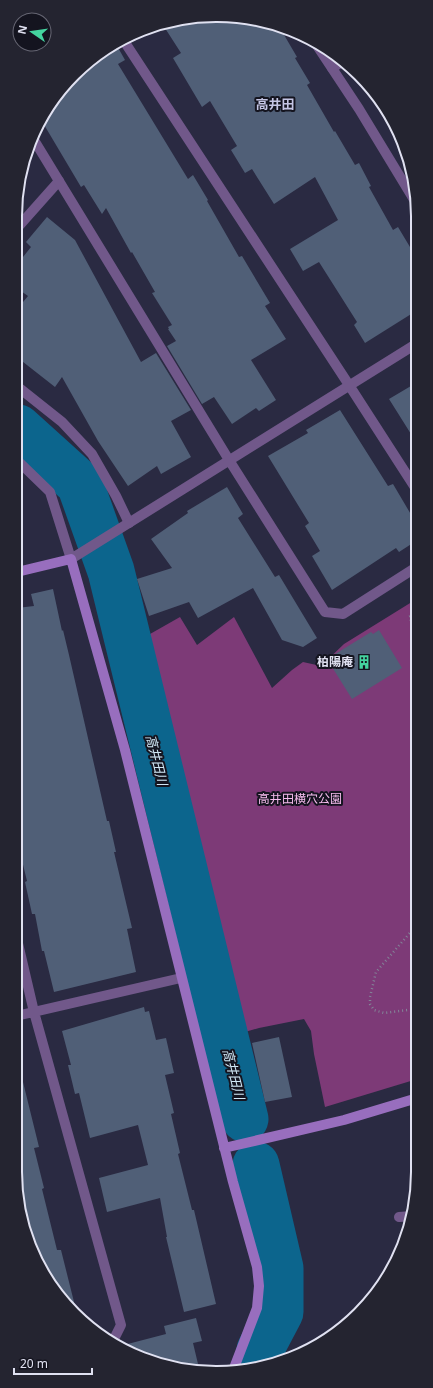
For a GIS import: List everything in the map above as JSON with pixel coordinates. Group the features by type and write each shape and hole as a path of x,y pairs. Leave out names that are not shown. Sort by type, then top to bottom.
{"street":[{"path":"126,44 411,481"},
{"path":"322,53 407,182"},
{"path":"332,68 338,64"},
{"path":"36,144 229,460 325,612 343,614 411,571"},
{"path":"22,223 59,181"},
{"path":"22,571 71,559 411,347"},
{"path":"22,390 62,422 92,454 116,496 129,523"},
{"path":"22,465 50,492 71,559 125,750 224,1148 257,1267 259,1286 257,1308 235,1365"},
{"path":"22,960 34,1012 121,1324 115,1337"},
{"path":"22,1015 181,978"},
{"path":"224,1148 344,1120 411,1100"},
{"path":"399,1217 405,1217"}],"path":[{"path":"411,932 376,972 370,997 370,1004 374,1010 384,1013 411,1009"}],"green space":[{"name":"高井田横穴公園","path":"411,602 411,1081 325,1107 314,1054 311,1031 304,1019 245,1032 234,997 225,950 212,911 205,879 191,841 182,796 176,753 143,638 180,617 197,645 234,617 272,688 303,662 321,666 344,644"}],"building":[{"path":"204,22 229,22 254,26 283,34 297,57 295,58 310,83 307,85 334,132 335,131 355,165 359,163 371,186 369,187 393,230 398,227 411,249 411,314 365,343 354,325 357,322 319,262 303,271 290,249 338,220 315,177 274,204 252,169 245,173 231,150 237,146 210,101 202,107 173,58 181,53 166,29"},
{"path":"118,48 125,60 118,64 188,179 193,175 239,257 242,256 270,303 265,306 286,339 251,360 276,400 259,411 256,408 232,424 214,397 202,404 167,346 176,341 168,329 168,327 172,325 152,293 155,292 106,208 102,214 84,185 81,187 44,125 70,88 88,70"},
{"path":"47,217 75,240 141,362 156,353 191,410 171,421 191,457 161,474 157,466 128,486 98,441 62,377 55,387 22,361 22,303 28,296 22,292 22,258 31,247 26,242"},
{"path":"411,386 411,434 389,399"},
{"path":"340,410 388,486 393,484 411,515 411,544 399,552 396,548 332,590 312,556 320,551 305,526 309,523 268,456 308,433 306,430"},
{"path":"227,487 243,514 238,518 275,577 279,575 317,638 303,647 282,640 253,588 198,618 189,602 149,616 137,579 172,568 151,539 188,513 187,511"},
{"path":"53,589 107,821 109,821 116,852 114,852 132,928 127,929 136,972 54,992 44,951 42,951 35,914 32,914 22,861 22,607 34,606 31,594"},
{"name":"柏陽庵","path":"379,630 402,668 352,699 327,659 371,632 373,634"},
{"path":"144,1007 145,1012 149,1011 156,1040 166,1038 174,1073 165,1075 174,1113 171,1114 180,1153 178,1154 192,1210 194,1210 216,1304 184,1312 166,1237 160,1198 107,1212 99,1178 148,1165 138,1125 90,1138 79,1093 75,1094 68,1065 71,1065 62,1031"},
{"path":"279,1037 292,1097 265,1102 252,1043"},
{"path":"22,1082 39,1147 34,1148 44,1188 42,1189 57,1250 61,1250 75,1305 62,1290 48,1269 32,1234 29,1222 22,1184"},
{"path":"196,1318 202,1341 193,1343 198,1364 179,1362 154,1356 127,1344 166,1334 164,1326"}],"waterway":[{"name":"高井田川","path":"22,432 80,484 111,571 245,1119"},
{"name":"高井田川","path":"256,1165 280,1268 280,1312 260,1350"}],"place":[{"name":"柏陽庵","path":"364,662"}],"district":[{"name":"高井田","path":"275,104"}]}
